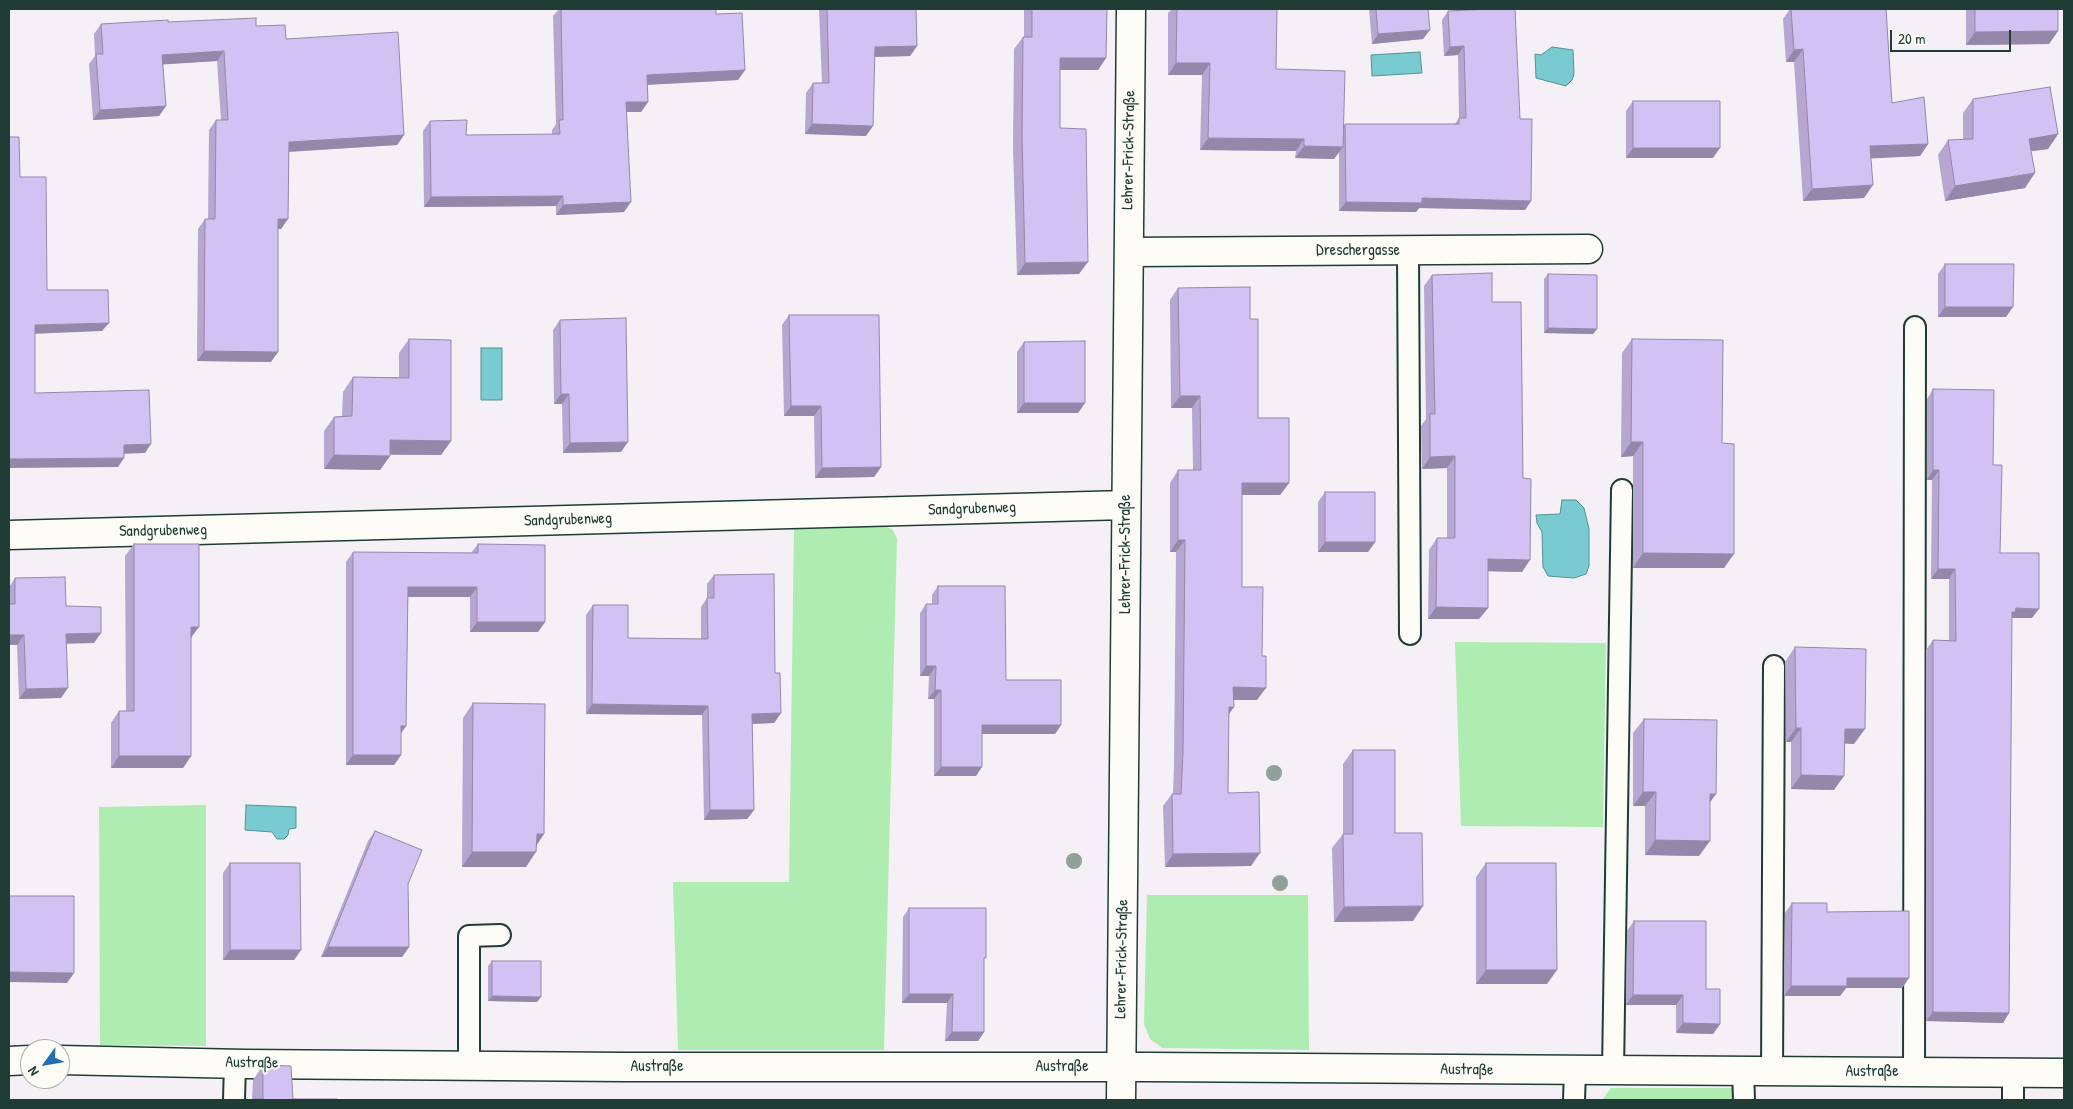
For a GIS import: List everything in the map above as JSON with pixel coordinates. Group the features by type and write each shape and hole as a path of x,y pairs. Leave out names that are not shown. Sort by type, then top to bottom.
{"street":[{"name":"Lehrer-Frick-Straße","path":"1121,1100 1131,9"},
{"name":"Dreschergasse","path":"1129,252 1588,249"},
{"name":"Sandgrubenweg","path":"9,535 1126,505"},
{"name":"Austraße","path":"70,1060 469,1065 2064,1073"}],"lane":[{"path":"1408,250 1410,634"},
{"path":"1914,1072 1915,328"},
{"path":"1613,1071 1622,490"},
{"path":"1772,1072 1774,666"},
{"path":"469,1065 469,936 500,935"},
{"path":"234,1100 235,1063"},
{"path":"1574,1100 1575,1071"},
{"path":"1743,1071 1744,1100"},
{"path":"2013,1073 2013,1100"}],"green space":[{"path":"884,526 892,529 897,538 884,1050 678,1050 673,882 789,882 794,528"},
{"path":"1455,642 1606,643 1603,827 1461,826"},
{"path":"206,805 206,1046 100,1045 99,807"},
{"path":"1147,895 1308,895 1309,1050 1162,1048 1150,1039 1144,1024"},
{"path":"1611,1088 1735,1088 1735,1100 1602,1100"}],"water":[{"path":"1552,47 1573,50 1574,74 1572,80 1566,86 1536,78 1535,54 1541,55"},
{"path":"1420,52 1422,73 1372,76 1371,55"},
{"path":"481,348 502,348 502,400 481,400"},
{"path":"1562,500 1576,500 1584,508 1589,529 1589,566 1586,574 1574,578 1548,576 1543,567 1542,532 1537,523 1536,515 1560,514"},
{"path":"246,805 296,807 296,828 289,829 288,835 284,839 277,839 272,832 245,830"}],"building":[{"path":"561,9 716,9 716,14 742,13 745,70 647,75 648,102 626,102 631,202 563,205 563,196 431,197 430,121 467,120 466,135 560,134 559,120 563,120"},
{"path":"827,9 916,9 917,46 875,47 873,126 812,124 813,83 829,83"},
{"path":"1032,9 1107,9 1106,58 1060,58 1060,128 1086,129 1088,262 1025,263 1022,136 1023,37 1032,37"},
{"path":"1177,9 1277,9 1276,69 1345,71 1343,147 1304,146 1304,139 1208,138 1210,63 1176,63"},
{"path":"1376,9 1428,9 1430,30 1378,34"},
{"path":"1515,9 1520,119 1532,119 1531,201 1422,198 1422,203 1346,202 1345,124 1459,124 1459,118 1466,118 1464,46 1450,47 1448,11"},
{"path":"1791,9 1886,9 1892,103 1924,97 1928,144 1870,146 1873,185 1812,189 1803,49 1794,50"},
{"path":"1975,9 2058,9 2058,31 1975,32"},
{"path":"256,18 256,26 285,25 286,39 398,32 404,135 289,142 288,219 278,219 278,352 204,351 205,219 215,219 216,120 228,120 224,51 162,55 166,106 100,110 96,54 103,54 101,24"},
{"path":"2050,87 2058,134 2029,139 2035,173 1955,186 1948,140 1973,139 1973,99"},
{"path":"1633,101 1720,101 1720,148 1633,148"},
{"path":"9,137 19,137 20,177 46,177 47,290 108,290 109,323 35,325 35,393 149,390 151,444 124,445 124,458 9,459"},
{"path":"1945,264 2014,264 2013,307 1945,307"},
{"path":"1492,273 1492,302 1521,302 1523,478 1531,479 1530,560 1488,559 1488,608 1436,607 1437,538 1455,538 1455,456 1430,457 1430,414 1435,414 1432,275"},
{"path":"1548,274 1597,275 1597,329 1548,328"},
{"path":"1250,287 1250,319 1258,319 1258,418 1289,418 1289,483 1242,483 1242,587 1263,587 1262,656 1266,656 1266,688 1233,687 1234,707 1229,707 1228,793 1259,792 1260,853 1173,854 1172,794 1181,794 1183,752 1185,540 1178,540 1178,470 1201,470 1200,396 1180,396 1178,288"},
{"path":"789,315 879,315 881,467 822,468 821,406 791,406"},
{"path":"626,318 628,442 570,443 569,394 561,394 560,320"},
{"path":"409,339 451,340 451,441 390,440 390,456 334,455 334,417 352,416 353,377 409,378"},
{"path":"1632,339 1723,340 1722,443 1734,444 1734,554 1643,553 1643,442 1631,442"},
{"path":"1085,341 1085,403 1024,403 1024,342"},
{"path":"1933,389 1994,390 1993,465 2002,465 2000,553 2039,553 2039,609 2016,608 2015,612 2012,612 2009,1013 1933,1012 1933,640 1956,641 1955,569 1938,569 1939,470 1933,470"},
{"path":"1325,492 1375,492 1375,542 1325,542"},
{"path":"134,544 199,544 199,627 191,627 191,756 119,756 119,711 134,711"},
{"path":"478,544 545,545 545,622 477,622 477,587 408,587 406,726 401,726 401,755 353,755 353,552 478,553"},
{"path":"774,574 775,673 780,673 781,713 752,714 754,810 710,810 708,706 592,704 593,605 628,605 628,638 708,639 707,598 714,598 714,575"},
{"path":"65,577 66,606 101,607 101,633 66,634 68,688 26,689 24,635 9,635 9,604 15,604 15,578"},
{"path":"938,586 1005,586 1006,680 1061,680 1061,725 982,725 982,767 941,767 941,690 935,690 936,666 926,666 926,604 938,604"},
{"path":"1795,647 1866,649 1865,729 1845,729 1844,776 1801,775 1801,728 1796,728"},
{"path":"473,703 545,704 544,834 537,834 536,852 472,852"},
{"path":"1644,719 1717,720 1716,794 1710,794 1710,841 1655,840 1656,792 1643,792"},
{"path":"1353,750 1395,750 1395,833 1422,833 1423,906 1344,907 1343,834 1353,834"},
{"path":"375,831 422,850 408,884 409,947 328,947"},
{"path":"230,863 300,863 301,950 230,950"},
{"path":"1486,863 1556,863 1557,970 1486,970"},
{"path":"9,896 74,896 74,973 9,972"},
{"path":"1792,903 1827,903 1827,912 1909,911 1909,978 1847,978 1847,986 1791,986"},
{"path":"909,908 986,908 984,1032 952,1032 953,994 909,994"},
{"path":"1634,921 1706,921 1706,989 1720,989 1720,1024 1683,1023 1683,995 1633,995"},
{"path":"492,961 541,961 541,997 492,996"},
{"path":"263,1065 291,1066 293,1099 337,1100 254,1100 263,1099"}]}
